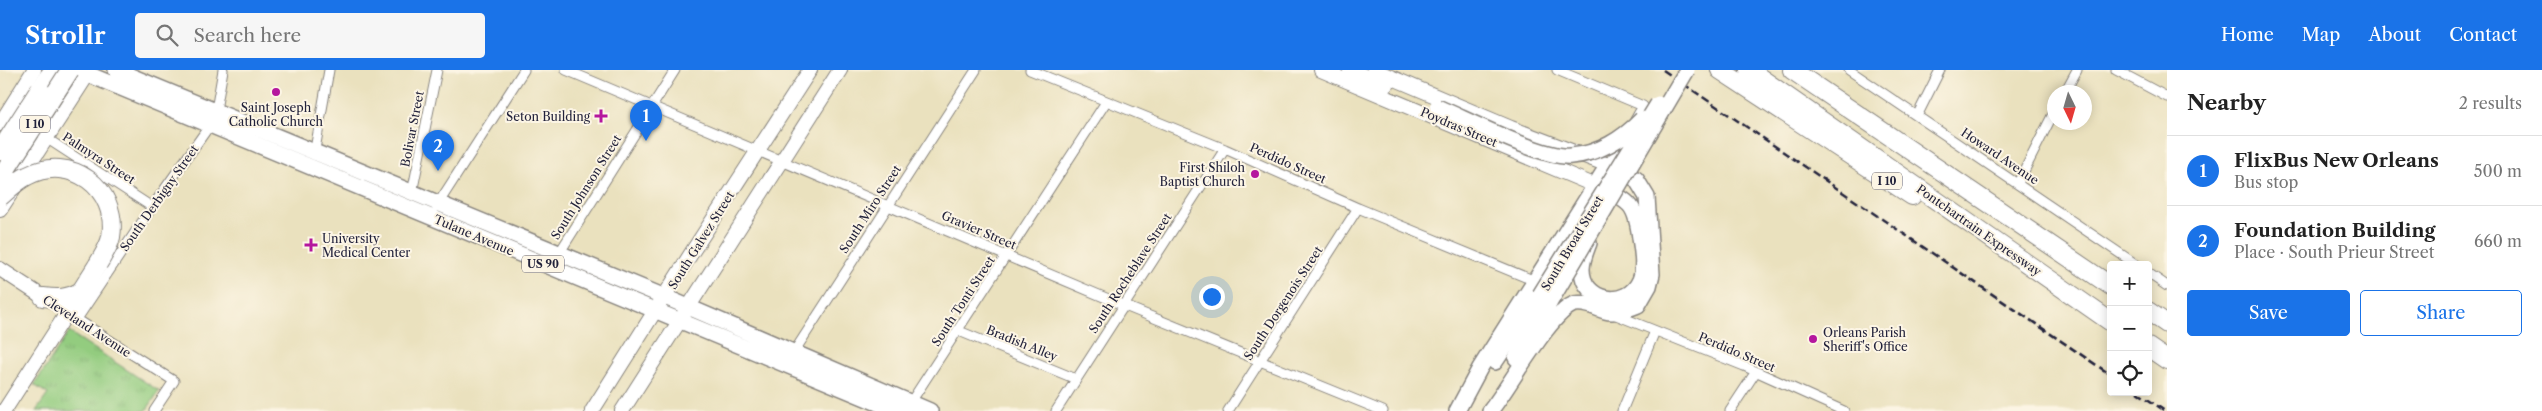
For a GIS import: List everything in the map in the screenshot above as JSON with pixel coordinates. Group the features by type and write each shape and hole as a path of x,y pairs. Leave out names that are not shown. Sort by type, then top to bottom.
{"highway":[{"name":"I 10","path":"0,151 53,70"},
{"name":"I 10","path":"0,179 70,70"},
{"name":"I 10","path":"1720,70 1884,179 2057,286"},
{"name":"Pontchartrain Expressway","path":"1749,70 2107,319"},
{"path":"1792,70 2107,283"},
{"path":"0,197 26,176 48,169 64,169 86,177 103,194 111,218 109,242 81,291 72,316"},
{"path":"43,297 60,299 71,297 81,291"},
{"path":"2152,314 2167,324"},
{"path":"2152,350 2167,360"}],"main road":[{"name":"Tulane Avenue","path":"116,70 216,110 312,160 908,407 930,411"},
{"name":"South Broad Street","path":"1461,411 1542,292 1677,70"},
{"name":"South Broad Street","path":"1484,411 1542,292 1594,230 1687,70"},
{"name":"Tulane Avenue","path":"85,71 210,125 412,193 434,211"},
{"path":"1437,106 1532,148 1556,155 1570,156 1594,151 1610,144 1635,126 1661,98"},
{"path":"1456,411 1480,368 1542,292 1608,165 1636,179 1647,197 1652,274 1650,286 1624,310 1606,311 1582,304 1574,305 1561,312 1550,323 1490,411"},
{"path":"1596,186 1629,202 1636,214 1642,272 1635,298"},
{"path":"1594,230 1582,268 1588,288 1595,294 1610,299 1635,298"},
{"name":"Tulane Avenue","path":"790,358 897,411"}],"street":[{"path":"0,124 34,70"},
{"name":"South Derbigny Street","path":"4,411 210,125 216,110 223,70"},
{"path":"312,160 329,70"},
{"name":"Bolivar Street","path":"412,193 436,70"},
{"path":"434,211 524,70"},
{"name":"Gravier Street","path":"566,70 888,204 1125,306 1383,411"},
{"name":"South Johnson Street","path":"553,260 675,70"},
{"name":"South Galvez Street","path":"592,411 810,70"},
{"name":"South Galvez Street","path":"622,411 840,70"},
{"name":"South Miro Street","path":"790,358 976,70"},
{"name":"Perdido Street","path":"1030,70 1225,149 1542,292"},
{"name":"Poydras Street","path":"1321,70 1596,186"},
{"path":"1350,70 1437,106"},
{"path":"1374,70 1512,128 1608,165 1643,106 1557,70"},
{"name":"Howard Avenue","path":"1849,70 2131,261"},
{"path":"1917,116 1940,70"},
{"path":"2069,85 2077,70"},
{"path":"2116,70 2167,97"},
{"path":"0,210 47,139 85,71"},
{"name":"South Tonti Street","path":"908,407 1106,102"},
{"name":"Palmyra Street","path":"8,111 47,139 152,207"},
{"path":"2018,183 2047,126"},
{"name":"South Rocheblave Street","path":"1056,411 1225,149"},
{"name":"South Dorgenois Street","path":"1228,411 1358,208"},
{"name":"Cleveland Avenue","path":"0,269 174,381 154,411"},
{"path":"2152,276 2167,286"},
{"path":"1635,298 1636,316 1640,325"},
{"name":"Perdido Street","path":"1606,311 1744,366 1755,373 1844,411"},
{"name":"Bradish Alley","path":"959,330 1076,379"},
{"path":"1622,411 1655,331"},
{"path":"1730,411 1755,373"}],"green space":[{"path":"69,332 159,391 146,411 36,411 48,394 34,385"}],"railway":[{"path":"1663,70 2107,372"},
{"path":"2143,396 2165,411"}],"place":[{"name":"Saint Joseph Catholic Church","path":"276,92"},
{"name":"Seton Building","path":"601,116"},
{"name":"FlixBus New Orleans","path":"646,141"},
{"name":"Foundation Building","path":"438,171"},
{"name":"First Shiloh Baptist Church","path":"1255,174"},
{"name":"University Medical Center","path":"311,245"},
{"name":"Orleans Parish Sheriff's Office","path":"1813,339"}]}
